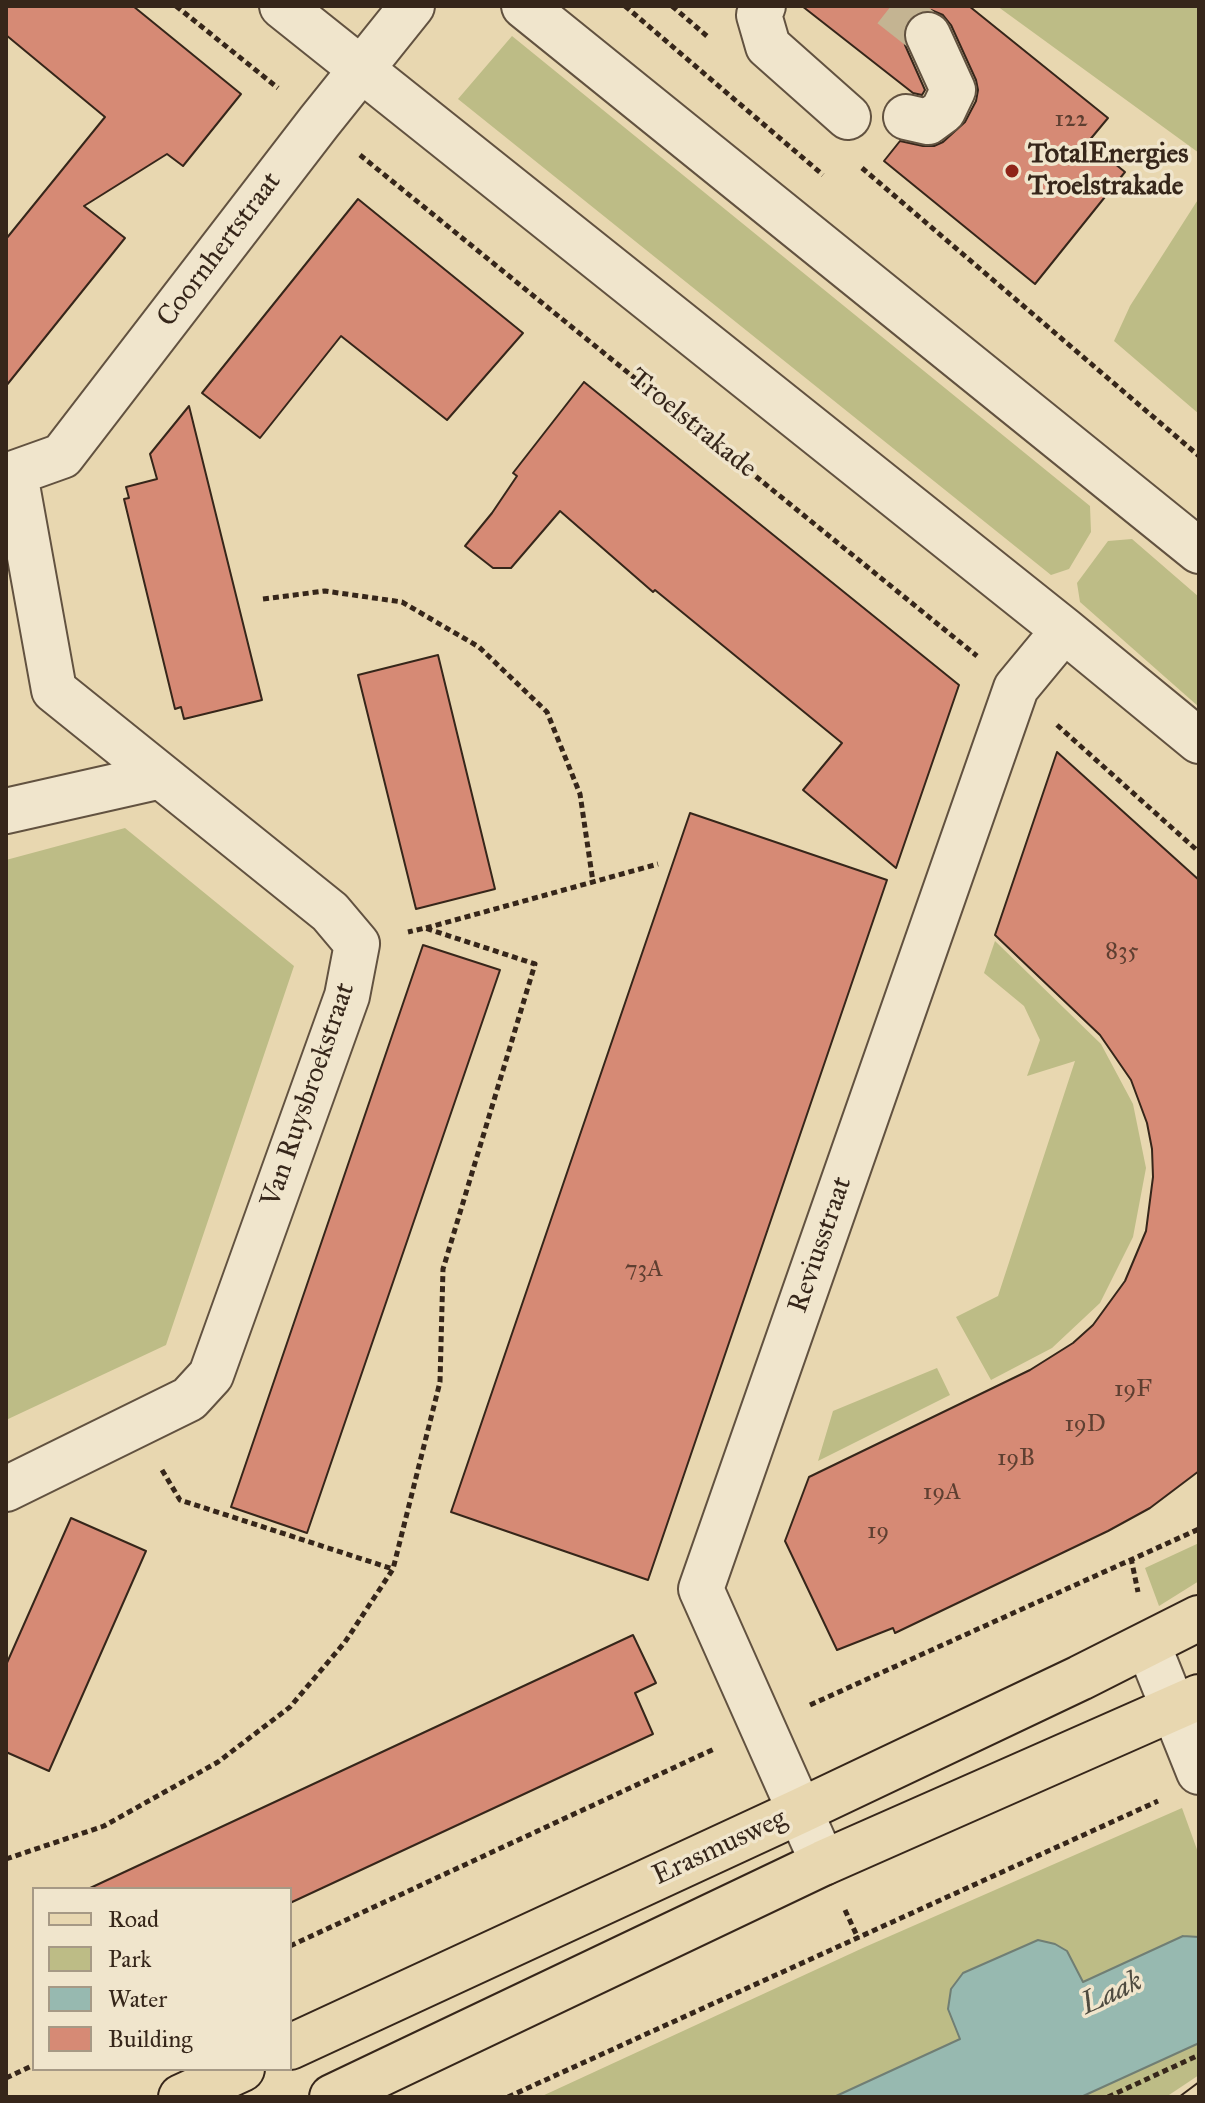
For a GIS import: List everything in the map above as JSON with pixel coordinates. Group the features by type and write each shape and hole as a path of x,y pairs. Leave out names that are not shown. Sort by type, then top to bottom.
{"main road":[{"name":"Erasmusweg","path":"292,2046 800,1811 1199,1618"},
{"name":"Erasmusweg","path":"332,2097 823,1863 1186,1703"},
{"path":"181,2097 238,2071"}],"street":[{"path":"282,6 1199,741"},
{"name":"Coornhertstraat","path":"10,475 62,456 412,6"},
{"path":"524,6 1199,551"},
{"path":"763,6 759,15 768,46 848,117"},
{"path":"906,117 928,122 943,111 953,90 928,35"},
{"name":"Van Ruysbroekstraat","path":"6,1489 189,1399 211,1375 347,996 357,944 330,912 54,690 10,475"},
{"name":"Reviusstraat","path":"823,1863 701,1589 1016,688 1064,630"},
{"path":"6,811 161,776"},
{"path":"1148,1645 1186,1703 1185,1783"}],"path":[{"name":"Troelstrakade","path":"176,6 1016,688 1199,852"},
{"path":"625,6 827,178"},
{"path":"672,6 709,38"},
{"path":"861,167 1199,456"},
{"path":"263,599 325,591 402,602 479,647 547,712 580,794 593,882"},
{"path":"357,944 658,864"},
{"path":"6,1859 104,1826 218,1762 290,1707 345,1642 393,1569 440,1382 443,1269 535,964 425,928"},
{"path":"135,1425 180,1500 393,1569"},
{"path":"508,2097 1185,1783"},
{"path":"1108,2097 1199,2055"},
{"path":"6,2078 32,2066"}],"green space":[{"path":"997,6 1199,6 1199,153"},
{"path":"512,36 1090,506 1091,532 1069,569 1051,575 458,99"},
{"path":"1199,198 1199,414 1114,341 1130,306"},
{"path":"1132,539 1199,597 1199,707 1080,602 1077,583 1108,541"},
{"path":"125,828 294,966 166,1345 6,1420 6,860"},
{"path":"995,941 1101,1044 1133,1104 1146,1168 1133,1237 1100,1303 1052,1348 991,1380 956,1317 998,1296 1075,1061 1027,1076 1040,1040 1024,1006 984,973"},
{"path":"937,1368 950,1395 818,1461 833,1411"},
{"path":"1199,1543 1199,1581 1159,1606 1145,1568"},
{"path":"1182,1808 1199,1855 1199,1937 1183,1936 834,2097 540,2097 865,1947"},
{"path":"1199,2042 1199,2075 1166,2097 1081,2097"}],"water":[{"name":"Laak","path":"1183,1936 1199,1937 1197,2044 1081,2097 834,2097 960,2039 948,2009 951,1989 963,1973 1038,1940 1067,1951 1083,1982"}],"building":[{"path":"6,6 133,6 241,94 183,166 167,154 84,206 125,238 6,386 6,239 105,117 6,35"},
{"path":"802,6 969,6 1108,118 1088,142 1125,172 1035,284 884,161 900,141 923,146 943,142 965,122 976,101 976,80 951,25 943,15 931,10 918,12 908,20 903,32 905,45 925,90 922,95 913,93"},
{"path":"358,199 523,333 447,420 341,336 260,438 202,393"},
{"path":"584,382 959,685 896,868 803,790 842,743 655,590 653,592 560,511 511,568 493,568 465,546 517,476 513,473"},
{"path":"189,406 262,700 184,719 181,707 175,709 124,499 129,498 126,487 157,479 150,454"},
{"path":"438,655 495,889 416,909 358,675"},
{"path":"1057,752 1199,880 1199,1471 1150,1508 1108,1531 895,1633 893,1628 837,1650 785,1541 809,1477 1030,1370 1073,1343 1093,1325 1125,1281 1146,1231 1153,1177 1152,1149 1147,1123 1131,1080 1100,1035 995,935"},
{"path":"690,813 887,880 648,1580 451,1512"},
{"path":"423,945 500,970 307,1533 231,1507"},
{"path":"71,1518 146,1551 49,1771 6,1752 6,1665"},
{"path":"633,1635 656,1683 635,1693 653,1734 292,1902 292,1887 92,1887"}],"tunnel":[{"path":"891,6 928,35"}],"tram line":[{"path":"1179,2097 1199,2082"}],"place":[{"name":"TotalEnergies Troelstrakade","path":"1012,171"}]}
